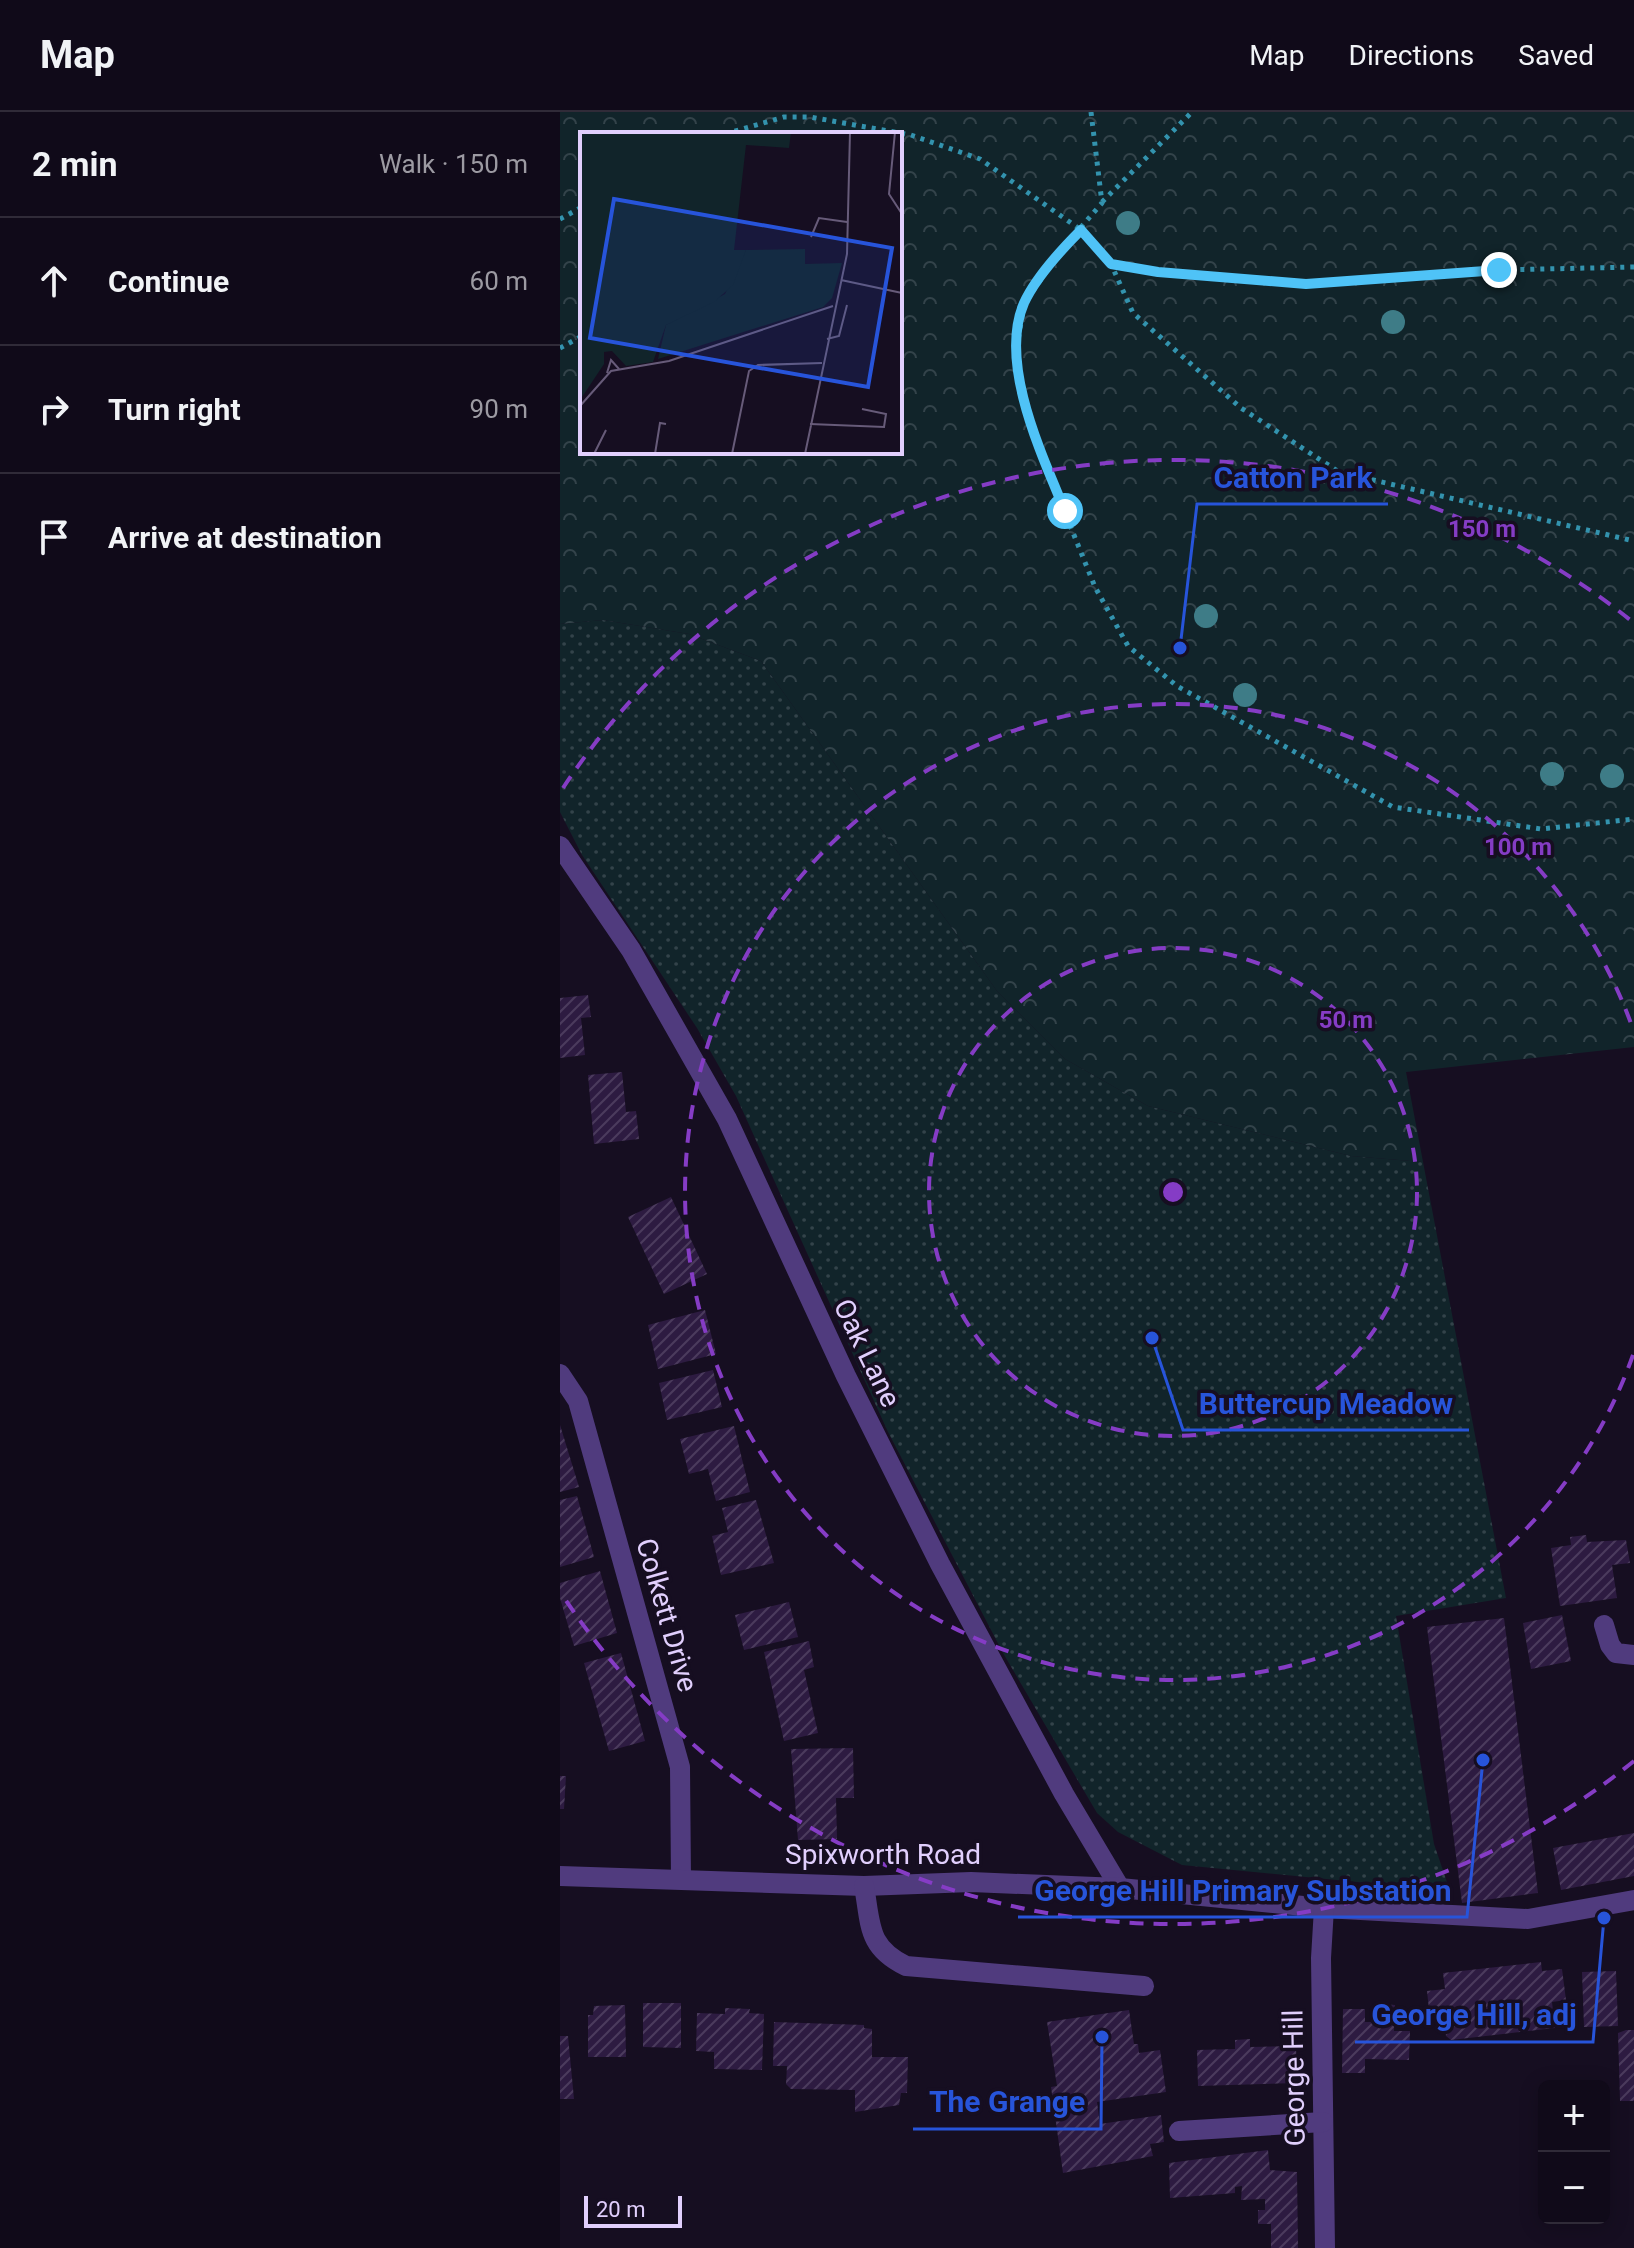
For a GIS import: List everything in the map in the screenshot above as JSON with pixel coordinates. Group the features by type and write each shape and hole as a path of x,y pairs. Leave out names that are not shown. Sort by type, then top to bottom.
{"street":[{"name":"Oak Lane","path":"560,846 631,950 727,1119 846,1376 940,1564 1064,1794 1120,1888"},
{"name":"Colkett Drive","path":"560,1374 578,1401 680,1767 681,1879"},
{"path":"1604,1625 1616,1653 1634,1655"},
{"name":"Spixworth Road","path":"560,1876 864,1886 971,1882 1120,1888 1324,1908 1528,1919 1634,1900"},
{"path":"864,1886 873,1932 884,1955 906,1966 1144,1986"},
{"name":"George Hill","path":"1324,1908 1321,1958 1325,2248"},
{"path":"1179,2131 1323,2122"}],"path":[{"path":"835,121 837,112"},
{"path":"1091,112 1102,203"},
{"path":"1192,112 1102,203 1061,250 1024,304 1017,347 1021,386 1031,429 1095,587 1128,646 1177,686 1393,807 1541,829 1634,819"},
{"path":"731,132 784,114 895,132"},
{"path":"902,133 980,159 1081,230 1111,264 1133,313 1241,408 1339,472 1634,541"},
{"path":"560,219 580,208"},
{"path":"1111,264 1158,272 1306,284 1499,270 1634,267"},
{"path":"560,348 580,337"}],"green space":[{"path":"560,112 1634,112 1634,1047 1406,1072 1423,1162 1351,1156 1148,1106 1065,1059 997,991 761,661 689,634 603,620 560,624"},
{"path":"603,620 689,634 761,661 997,991 1065,1059 1148,1106 1351,1156 1423,1162 1506,1598 1396,1616 1434,1844 1450,1891 1182,1865 1118,1832 1097,1813 1003,1653 888,1432 736,1096 697,1028 582,855 560,812 560,624"}],"building":[{"path":"588,995 591,1017 581,1018 585,1055 560,1058 560,998"},
{"path":"622,1072 626,1112 636,1111 639,1139 594,1144 588,1075"},
{"path":"671,1197 707,1274 664,1294 628,1217"},
{"path":"705,1310 716,1354 658,1369 648,1325"},
{"path":"713,1370 722,1407 667,1420 659,1383"},
{"path":"560,1425 579,1487 560,1492"},
{"path":"734,1426 750,1492 716,1501 708,1469 689,1474 680,1439"},
{"path":"577,1496 594,1557 560,1567 560,1500"},
{"path":"756,1500 774,1563 721,1575 712,1536 728,1532 722,1508"},
{"path":"1586,1535 1587,1542 1626,1540 1630,1563 1612,1565 1617,1598 1560,1606 1551,1548 1571,1545 1570,1537"},
{"path":"600,1571 617,1633 574,1646 560,1598 560,1583"},
{"path":"789,1602 798,1637 744,1650 735,1615"},
{"path":"1562,1615 1571,1661 1531,1669 1523,1623"},
{"path":"1504,1618 1538,1893 1462,1903 1427,1627"},
{"path":"809,1641 814,1667 804,1670 818,1733 784,1741 764,1652"},
{"path":"621,1653 645,1741 609,1751 584,1663"},
{"path":"853,1748 854,1798 836,1798 837,1839 798,1840 791,1749"},
{"path":"560,1776 566,1776 564,1809 560,1809"},
{"path":"1634,1833 1634,1876 1561,1890 1553,1848"},
{"path":"1541,1962 1542,1971 1562,1969 1566,2000 1552,2002 1555,2028 1451,2040 1446,2036 1444,2018 1430,2019 1427,1991 1445,1989 1443,1973"},
{"path":"1616,1971 1618,2026 1584,2027 1582,1972"},
{"path":"643,2003 681,2003 681,2048 643,2047"},
{"path":"1377,2004 1395,2005 1394,2031 1410,2031 1409,2060 1365,2059 1365,2073 1342,2073 1343,2009 1365,2009 1365,2022 1376,2022"},
{"path":"625,2005 626,2057 588,2057 588,2015 593,2015 594,2006"},
{"path":"725,2008 750,2009 749,2013 764,2014 762,2070 714,2069 714,2052 696,2051 697,2013 725,2014"},
{"path":"1129,2010 1134,2044 1138,2044 1139,2053 1160,2050 1166,2092 1097,2102 1100,2124 1161,2115 1164,2142 1150,2144 1153,2156 1063,2173 1051,2087 1057,2086 1047,2022"},
{"path":"774,2022 864,2025 864,2028 872,2029 872,2057 908,2057 907,2093 901,2093 899,2105 855,2112 855,2090 791,2089 786,2084 787,2066 773,2066"},
{"path":"1634,2030 1634,2101 1620,2101 1618,2033"},
{"path":"560,2036 568,2036 574,2099 560,2099"},
{"path":"1250,2039 1250,2047 1296,2046 1297,2083 1198,2086 1197,2050 1235,2049 1235,2040"},
{"path":"1268,2150 1270,2170 1297,2172 1298,2248 1271,2248 1271,2224 1258,2224 1258,2210 1265,2210 1265,2199 1241,2200 1242,2186 1235,2187 1235,2193 1170,2198 1169,2163"}],"place":[{"name":"Catton Park","path":"1180,648"},
{"name":"Buttercup Meadow","path":"1152,1338"},
{"name":"George Hill Primary Substation","path":"1483,1760"},
{"name":"George Hill, adj","path":"1604,1918"},
{"name":"The Grange","path":"1102,2037"}],"route":[{"path":"1065,511 1031,429 1021,386 1017,347 1024,304 1061,250 1081,230 1111,264 1158,272 1306,284 1499,270"}]}
